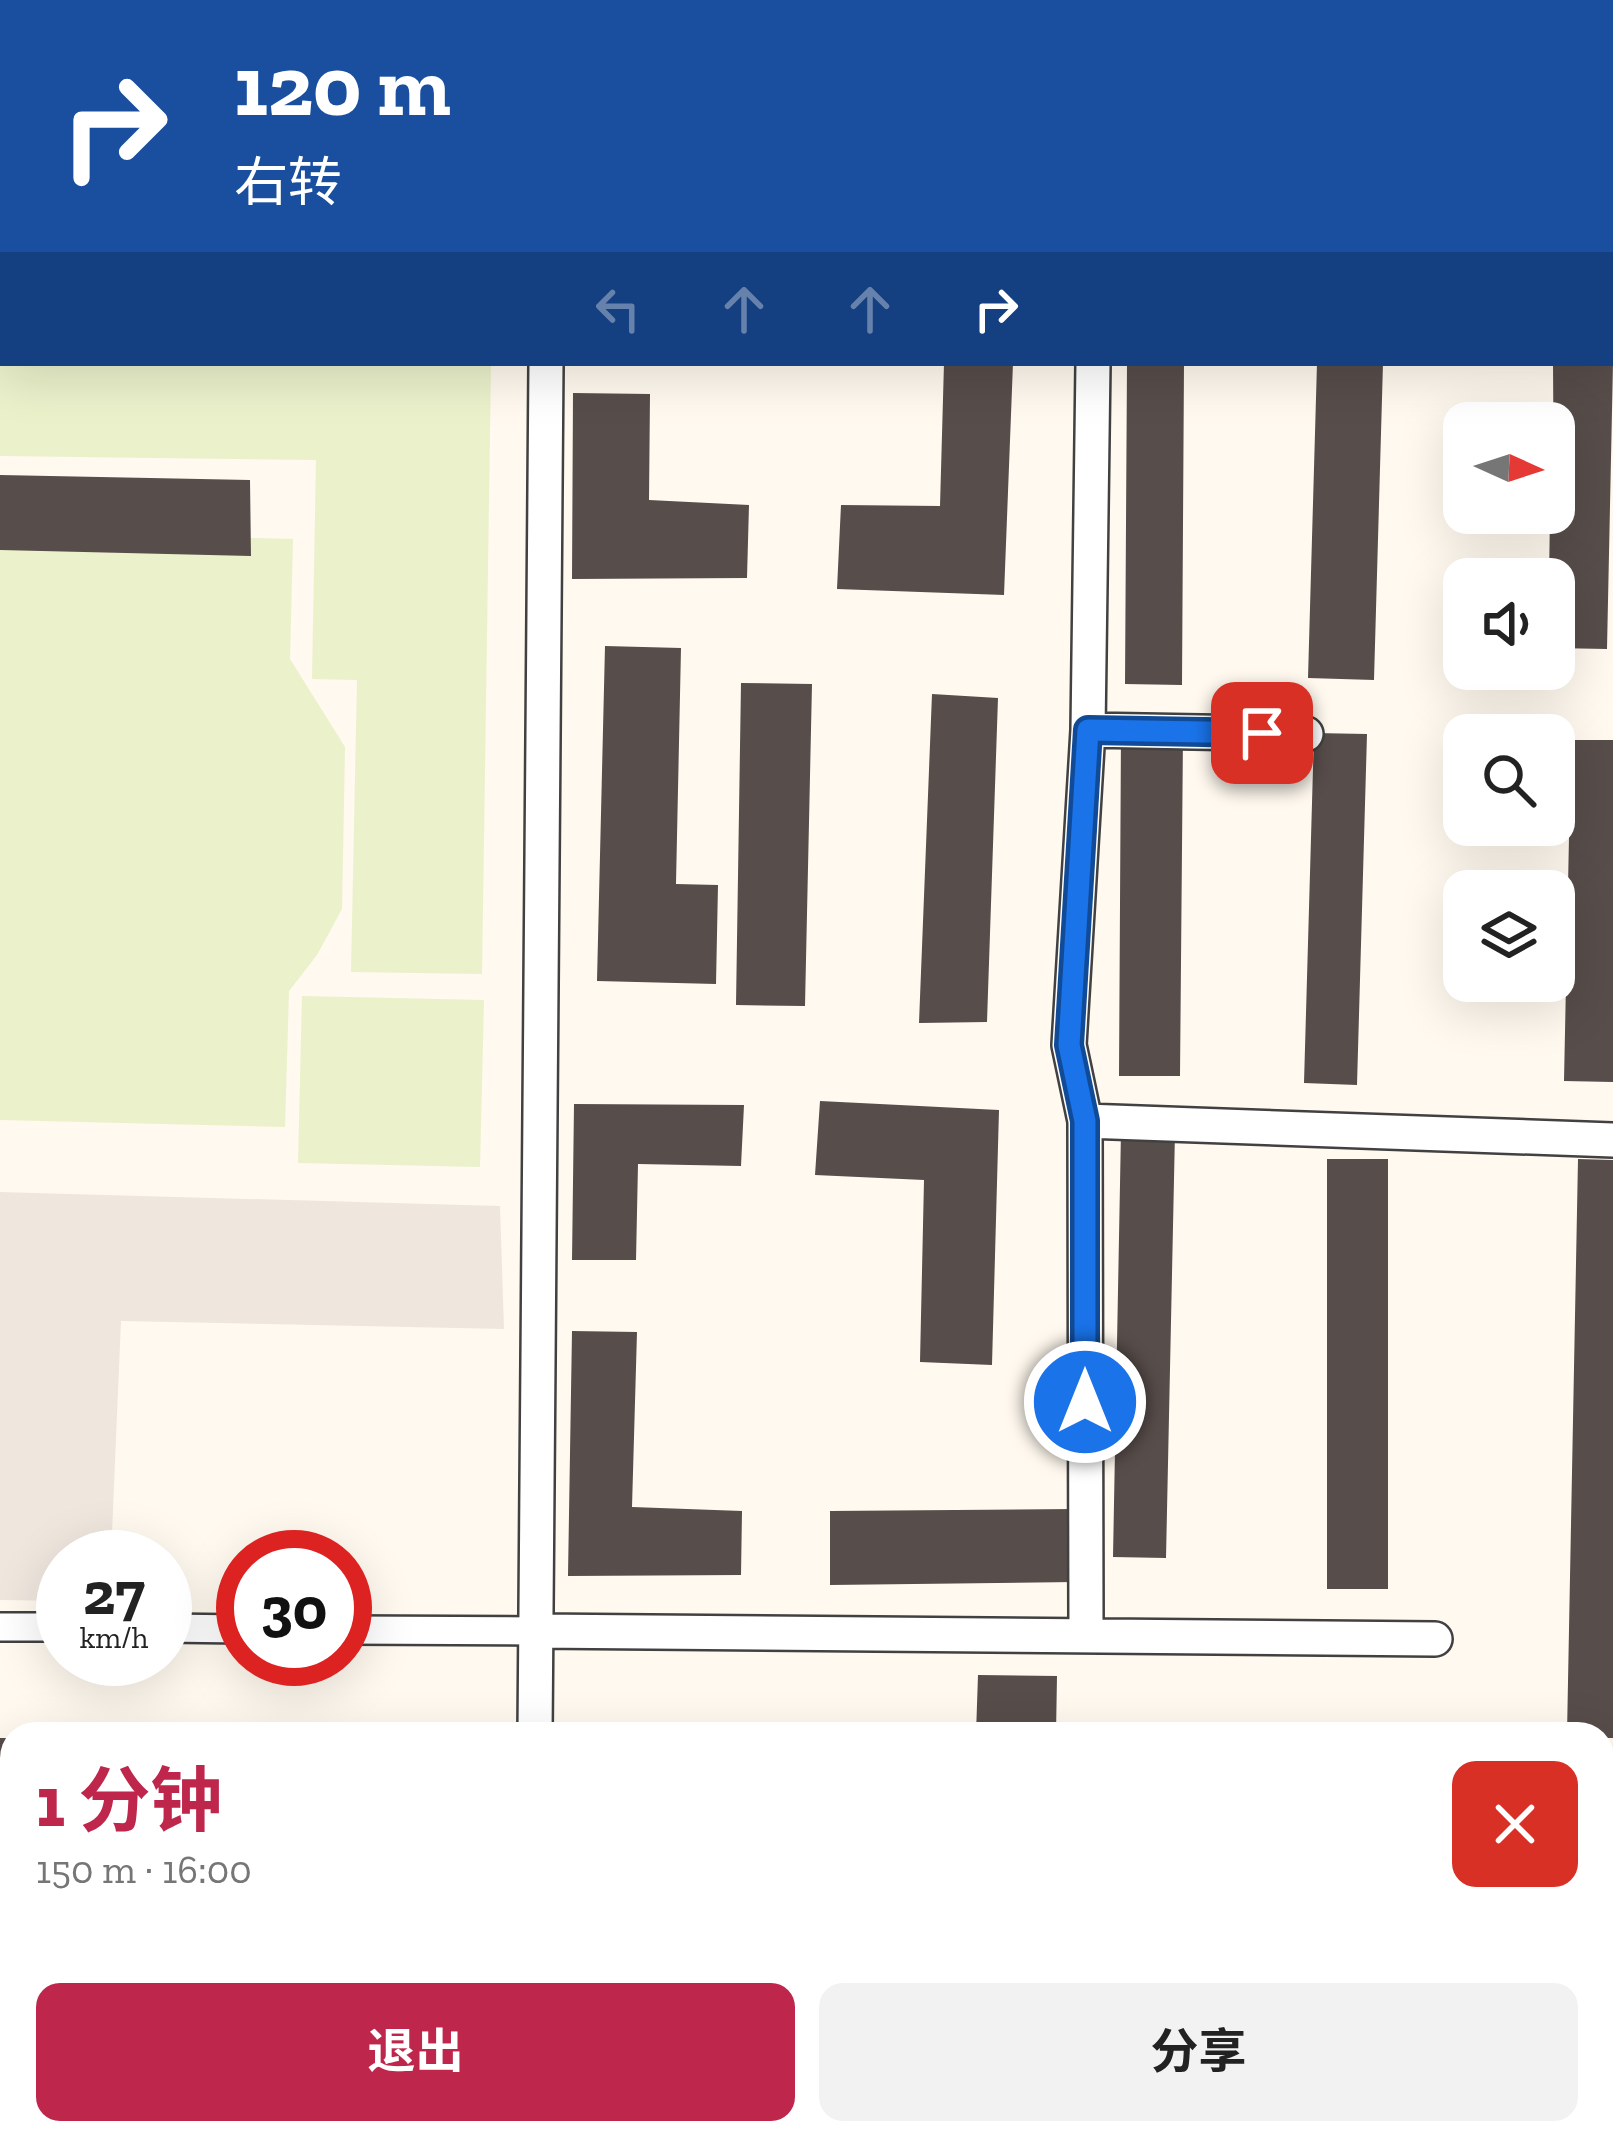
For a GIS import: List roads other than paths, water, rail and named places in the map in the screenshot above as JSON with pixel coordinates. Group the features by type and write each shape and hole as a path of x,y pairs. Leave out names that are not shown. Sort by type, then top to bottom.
{"street":[{"path":"536,1722 546,366"},
{"path":"1086,1635 1085,1121 1069,1045 1088,730 1093,366"},
{"path":"1088,730 1306,734"},
{"path":"1085,1121 1613,1140"},
{"path":"0,1627 36,1627"},
{"path":"372,1630 1436,1639"}]}
